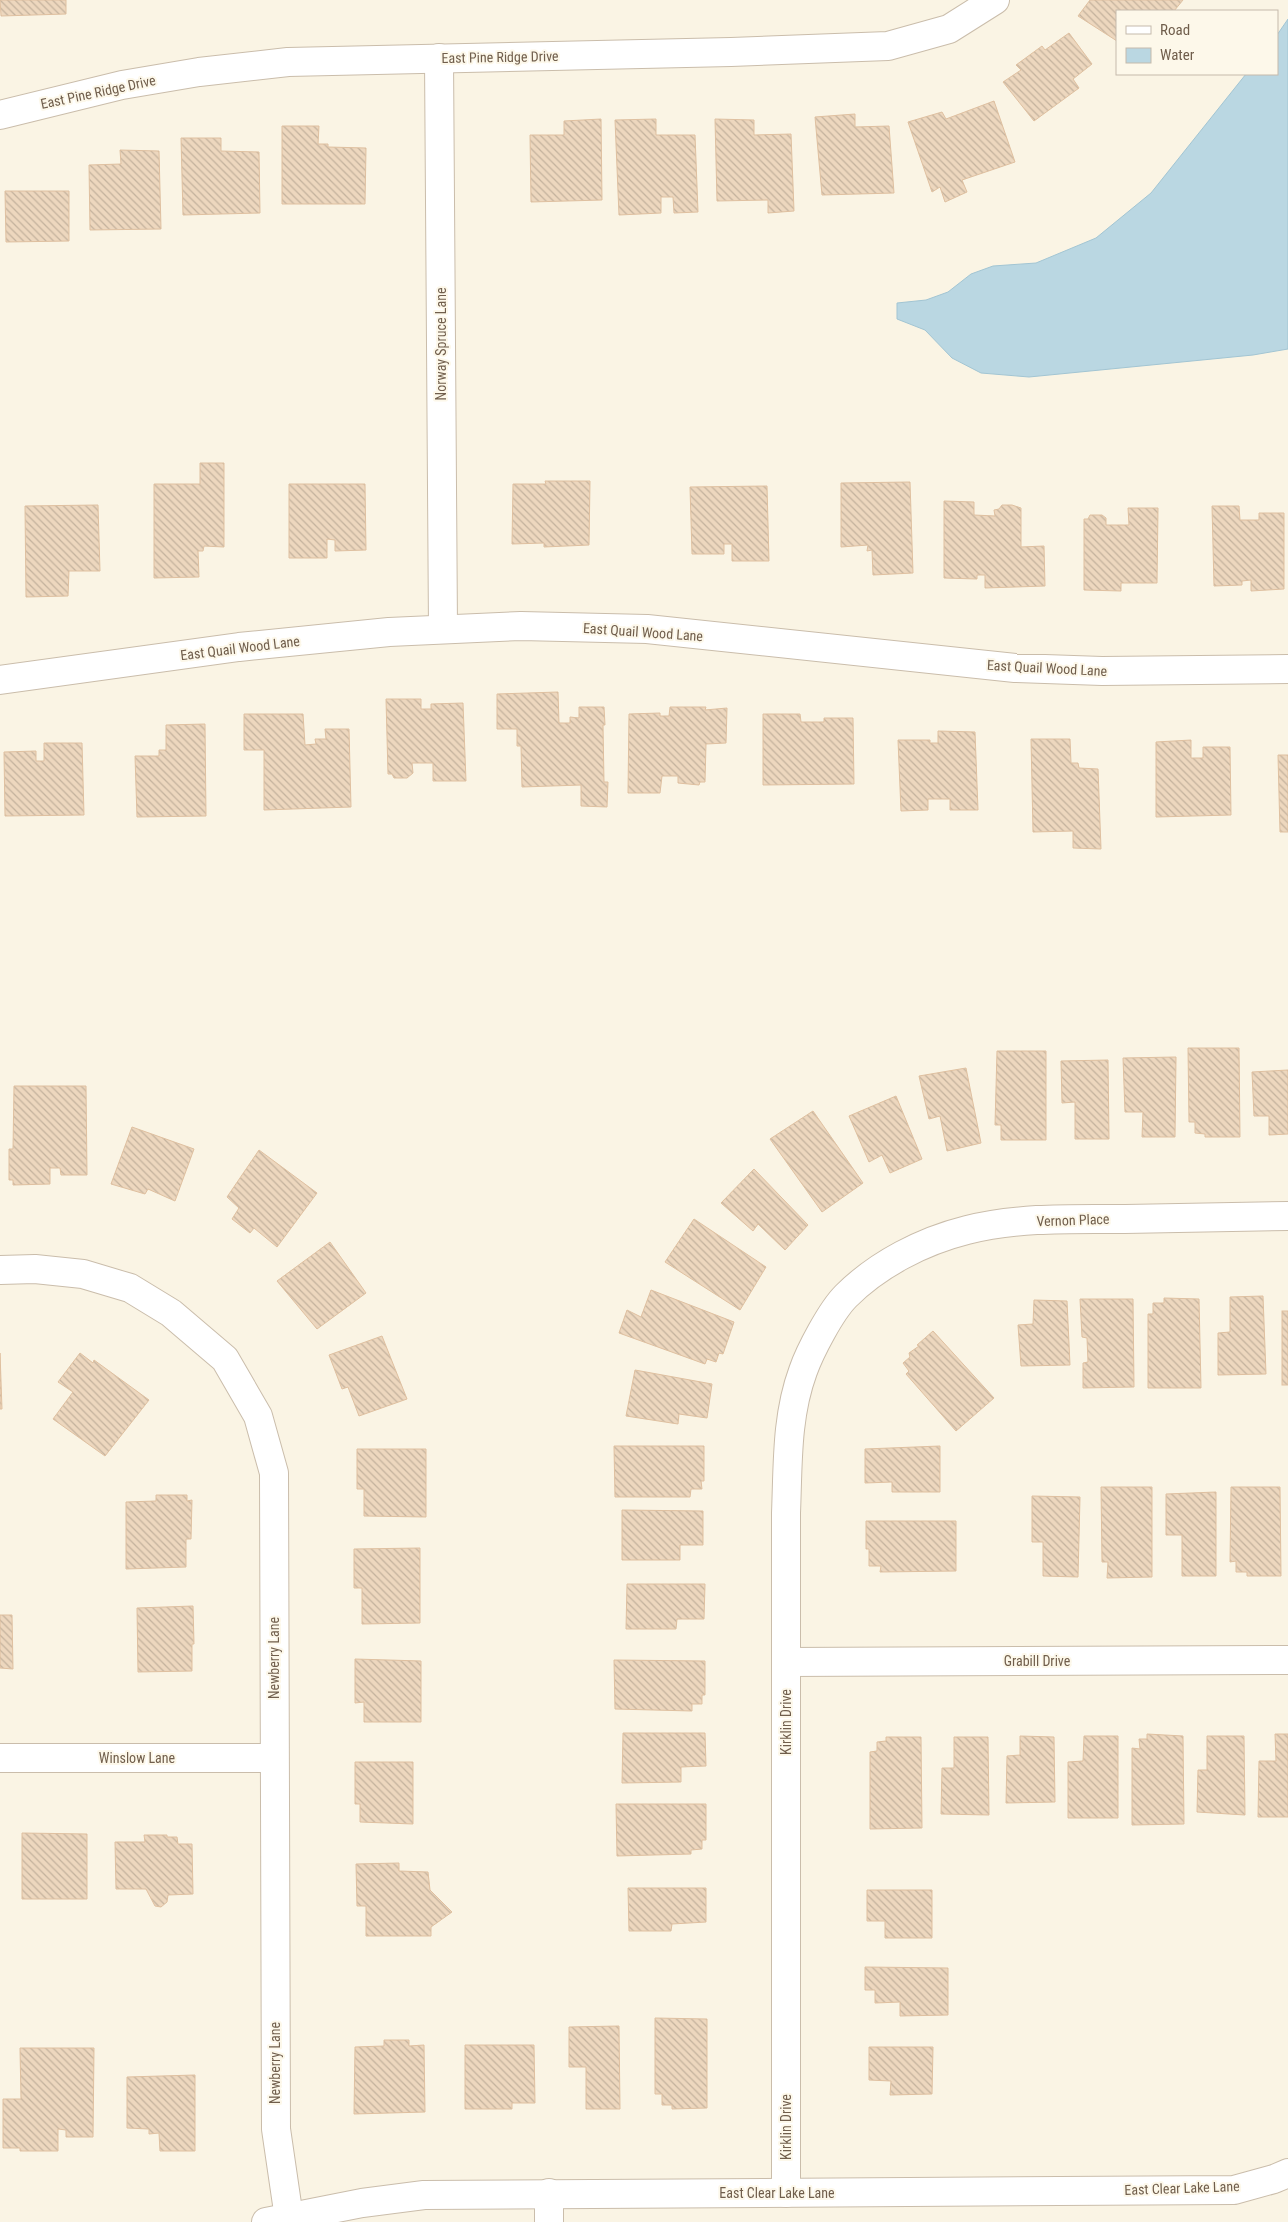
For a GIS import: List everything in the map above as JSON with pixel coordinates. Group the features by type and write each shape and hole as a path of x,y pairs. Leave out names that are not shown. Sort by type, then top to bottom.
{"street":[{"name":"East Pine Ridge Drive","path":"0,115 122,84 199,72 288,62 731,52 888,46 948,29 995,0"},
{"name":"Norway Spruce Lane","path":"439,58 442,629"},
{"name":"East Quail Wood Lane","path":"0,680 238,647 389,632 521,626 647,629 1015,668 1102,671 1288,669"},
{"name":"Vernon Place","path":"870,1276 879,1268 922,1245 968,1230 1012,1223 1078,1219 1288,1216"},
{"name":"Newberry Lane","path":"0,1270 34,1270 83,1274 130,1288 170,1312 225,1359 258,1416 274,1473 274,1758 278,2220"},
{"name":"Kirklin Drive","path":"786,2193 786,1513 790,1418 803,1371 822,1331 845,1297 870,1276"},
{"name":"Grabill Drive","path":"786,1662 1288,1660"},
{"name":"Winslow Lane","path":"0,1758 274,1758"},
{"name":"East Clear Lake Lane","path":"278,2220 362,2203 424,2195 1234,2190 1274,2179 1288,2172"},
{"path":"550,2193 550,2222"}],"water":[{"path":"1288,19 1288,349 1253,355 1029,377 981,373 952,358 925,330 897,319 897,303 926,300 948,292 971,274 993,266 1036,263 1096,238 1151,193 1245,75 1278,75 1278,34"}],"building":[{"path":"0,0 66,0 66,14 1,16"},
{"path":"1090,0 1183,0 1175,10 1116,10 1116,40 1078,16"},
{"path":"1069,33 1092,64 1073,79 1079,88 1034,121 1003,82 1021,70 1016,65 1042,46 1045,50"},
{"path":"994,101 1015,162 962,180 967,192 945,202 940,187 932,192 908,122 942,112 946,119"},
{"path":"855,114 855,127 889,126 894,193 822,195 815,117"},
{"path":"601,119 602,200 531,202 530,135 564,135 564,121"},
{"path":"656,119 656,135 695,135 698,212 674,213 673,197 661,197 661,213 619,215 615,120"},
{"path":"715,119 754,120 754,135 791,134 794,211 768,213 768,200 717,201"},
{"path":"282,126 319,126 318,144 328,144 328,147 366,148 365,204 282,204"},
{"path":"181,138 221,138 221,151 259,152 260,213 183,215"},
{"path":"120,150 159,151 161,229 90,230 89,165 121,164"},
{"path":"5,191 69,191 69,241 6,242"},
{"path":"200,463 224,463 224,547 204,546 203,551 198,551 199,577 154,578 154,484 200,484"},
{"path":"545,481 590,481 589,545 544,547 544,543 512,544 513,484 546,484"},
{"path":"910,482 913,573 873,575 872,550 867,551 868,545 841,547 841,483"},
{"path":"289,484 365,484 366,550 335,551 335,540 327,539 327,558 289,558"},
{"path":"767,486 769,561 732,561 732,544 724,544 724,554 692,554 690,487"},
{"path":"944,501 974,502 974,515 995,516 994,510 999,509 1002,505 1012,505 1021,508 1021,547 1044,546 1045,586 985,588 985,575 977,575 977,579 944,578"},
{"path":"98,505 100,571 69,571 68,596 26,597 25,506"},
{"path":"1212,506 1239,506 1240,520 1259,520 1259,513 1284,513 1284,589 1251,591 1251,580 1242,581 1242,585 1214,586"},
{"path":"1128,508 1158,508 1157,583 1121,583 1121,591 1084,590 1084,519 1088,519 1090,515 1102,515 1106,518 1106,525 1129,525"},
{"path":"558,692 559,723 570,723 570,717 579,718 579,707 604,707 604,782 608,782 607,807 581,806 581,785 522,787 521,746 517,746 517,729 497,729 497,694"},
{"path":"386,699 421,699 421,709 431,709 431,704 463,703 466,781 433,781 433,763 412,763 413,773 407,778 394,778 392,774 388,774"},
{"path":"670,707 706,707 705,710 727,708 726,743 706,744 705,782 700,782 699,785 678,783 678,776 662,776 660,793 628,793 629,714 660,713 660,716 669,716"},
{"path":"244,714 303,714 305,745 316,744 315,739 326,739 325,729 349,729 351,807 264,810 264,750 244,750"},
{"path":"763,714 800,714 801,722 824,722 824,718 853,718 854,784 763,785"},
{"path":"205,724 206,816 137,817 135,756 159,756 159,750 166,750 166,725"},
{"path":"938,731 975,732 978,810 950,810 950,799 928,799 928,810 901,811 898,740 930,740 930,743 938,743"},
{"path":"1031,739 1070,739 1071,763 1078,763 1079,768 1098,769 1101,849 1073,848 1073,831 1033,832"},
{"path":"1191,740 1191,758 1203,758 1203,747 1230,747 1231,815 1156,817 1156,742"},
{"path":"44,743 82,743 84,815 5,816 4,752 36,751 36,761 44,761"},
{"path":"1278,755 1288,755 1288,832 1280,832"},
{"path":"1188,1048 1239,1048 1240,1137 1205,1137 1205,1134 1195,1133 1195,1122 1189,1122"},
{"path":"997,1051 1046,1051 1046,1140 1001,1140 1001,1125 995,1125"},
{"path":"1176,1057 1175,1137 1142,1137 1143,1112 1125,1112 1123,1058"},
{"path":"1108,1060 1109,1139 1075,1139 1075,1102 1062,1103 1061,1061"},
{"path":"966,1068 981,1143 947,1151 940,1116 929,1119 919,1076"},
{"path":"1288,1070 1288,1134 1269,1135 1269,1116 1254,1116 1252,1072"},
{"path":"14,1086 86,1086 87,1175 61,1175 60,1168 50,1168 50,1184 13,1185 13,1180 9,1180 9,1149 13,1149"},
{"path":"896,1096 922,1159 890,1173 882,1155 869,1162 849,1116"},
{"path":"813,1111 863,1183 822,1212 770,1139"},
{"path":"132,1127 194,1149 175,1201 148,1189 145,1194 111,1184"},
{"path":"259,1150 317,1193 277,1247 254,1228 250,1233 232,1219 239,1208 227,1197"},
{"path":"754,1169 808,1225 785,1250 758,1224 753,1231 721,1203"},
{"path":"694,1219 766,1267 740,1310 665,1262"},
{"path":"330,1242 366,1293 317,1329 277,1281"},
{"path":"651,1290 734,1322 723,1354 719,1353 716,1362 707,1359 705,1364 619,1333 627,1310 641,1317"},
{"path":"1263,1296 1266,1374 1218,1375 1218,1333 1230,1332 1230,1297"},
{"path":"1164,1298 1199,1299 1201,1388 1148,1388 1148,1314 1153,1314 1153,1303 1164,1303"},
{"path":"1080,1299 1133,1299 1134,1387 1083,1388 1083,1363 1088,1362 1087,1338 1082,1337"},
{"path":"1034,1300 1067,1301 1070,1365 1021,1366 1018,1325 1033,1324"},
{"path":"1282,1311 1288,1311 1288,1385 1282,1385"},
{"path":"933,1331 994,1398 956,1431 906,1374 909,1371 903,1363 910,1357 909,1353 919,1346 917,1345"},
{"path":"382,1336 407,1399 359,1416 348,1387 342,1389 329,1355"},
{"path":"0,1353 2,1409 0,1409"},
{"path":"80,1353 93,1363 94,1360 149,1400 105,1456 53,1419 73,1392 58,1382"},
{"path":"635,1370 712,1384 707,1418 679,1414 678,1424 626,1416"},
{"path":"614,1446 704,1446 704,1481 701,1481 702,1489 691,1489 690,1497 615,1497"},
{"path":"940,1446 940,1492 892,1492 892,1482 865,1483 865,1449"},
{"path":"357,1449 426,1449 426,1517 364,1516 364,1489 357,1489"},
{"path":"1101,1487 1152,1487 1152,1577 1107,1578 1108,1562 1102,1562"},
{"path":"1231,1487 1280,1487 1281,1576 1247,1576 1247,1572 1236,1572 1236,1561 1230,1562"},
{"path":"1216,1492 1216,1576 1182,1576 1182,1535 1166,1535 1166,1494"},
{"path":"156,1495 187,1495 187,1501 192,1500 191,1539 186,1539 186,1567 126,1569 126,1502 156,1501"},
{"path":"1032,1496 1080,1497 1078,1577 1043,1576 1043,1542 1032,1542"},
{"path":"622,1510 703,1511 703,1545 680,1545 680,1560 622,1560"},
{"path":"866,1521 956,1521 956,1571 880,1572 881,1566 869,1566 869,1549 866,1549"},
{"path":"420,1548 420,1623 362,1624 362,1588 354,1588 354,1549"},
{"path":"627,1584 705,1584 704,1619 677,1619 676,1629 626,1629"},
{"path":"193,1606 194,1644 192,1644 192,1671 138,1672 137,1608"},
{"path":"0,1615 12,1615 13,1669 0,1668"},
{"path":"355,1659 421,1661 421,1722 364,1722 364,1702 355,1703"},
{"path":"614,1660 705,1661 705,1695 702,1695 702,1704 692,1704 692,1711 615,1709"},
{"path":"623,1733 705,1733 706,1766 681,1767 681,1782 622,1783"},
{"path":"1147,1734 1183,1736 1184,1824 1132,1825 1132,1748 1140,1749 1139,1739 1147,1739"},
{"path":"1275,1734 1288,1734 1288,1817 1258,1817 1259,1761 1276,1761"},
{"path":"1020,1736 1054,1737 1055,1802 1006,1803 1007,1756 1020,1755"},
{"path":"1084,1736 1118,1736 1118,1818 1068,1818 1068,1762 1083,1761"},
{"path":"1207,1736 1244,1736 1245,1815 1197,1812 1198,1770 1207,1770"},
{"path":"886,1737 921,1737 922,1828 870,1829 870,1752 877,1751 877,1742 886,1741"},
{"path":"954,1737 988,1737 989,1815 941,1814 942,1768 954,1768"},
{"path":"355,1762 413,1762 413,1824 360,1822 360,1804 355,1804"},
{"path":"616,1804 706,1804 706,1840 702,1840 702,1849 691,1850 691,1854 617,1856"},
{"path":"22,1833 87,1834 87,1899 22,1899"},
{"path":"144,1835 167,1835 167,1837 177,1837 178,1844 192,1844 193,1894 168,1895 167,1902 161,1907 155,1906 146,1889 116,1889 115,1842 145,1842"},
{"path":"399,1863 399,1871 428,1872 430,1890 452,1912 431,1927 431,1936 366,1936 366,1906 357,1906 356,1864"},
{"path":"628,1888 706,1888 706,1922 672,1924 671,1931 629,1931"},
{"path":"867,1890 932,1890 932,1938 885,1938 885,1921 867,1921"},
{"path":"865,1967 948,1968 948,2015 900,2016 900,2002 875,2003 875,1990 865,1990"},
{"path":"655,2018 707,2019 707,2108 672,2109 672,2105 662,2105 662,2094 655,2094"},
{"path":"619,2026 620,2109 586,2109 586,2067 569,2067 569,2027"},
{"path":"384,2040 409,2040 409,2046 424,2045 425,2112 354,2114 355,2047 384,2046"},
{"path":"465,2045 534,2045 535,2103 512,2103 512,2109 465,2109"},
{"path":"869,2047 933,2047 932,2094 890,2095 891,2081 869,2080"},
{"path":"20,2048 94,2048 93,2137 66,2137 66,2130 58,2129 58,2151 20,2151 20,2148 3,2148 3,2099 21,2099"},
{"path":"195,2075 195,2151 160,2151 159,2133 149,2134 149,2129 127,2128 127,2077"}]}
